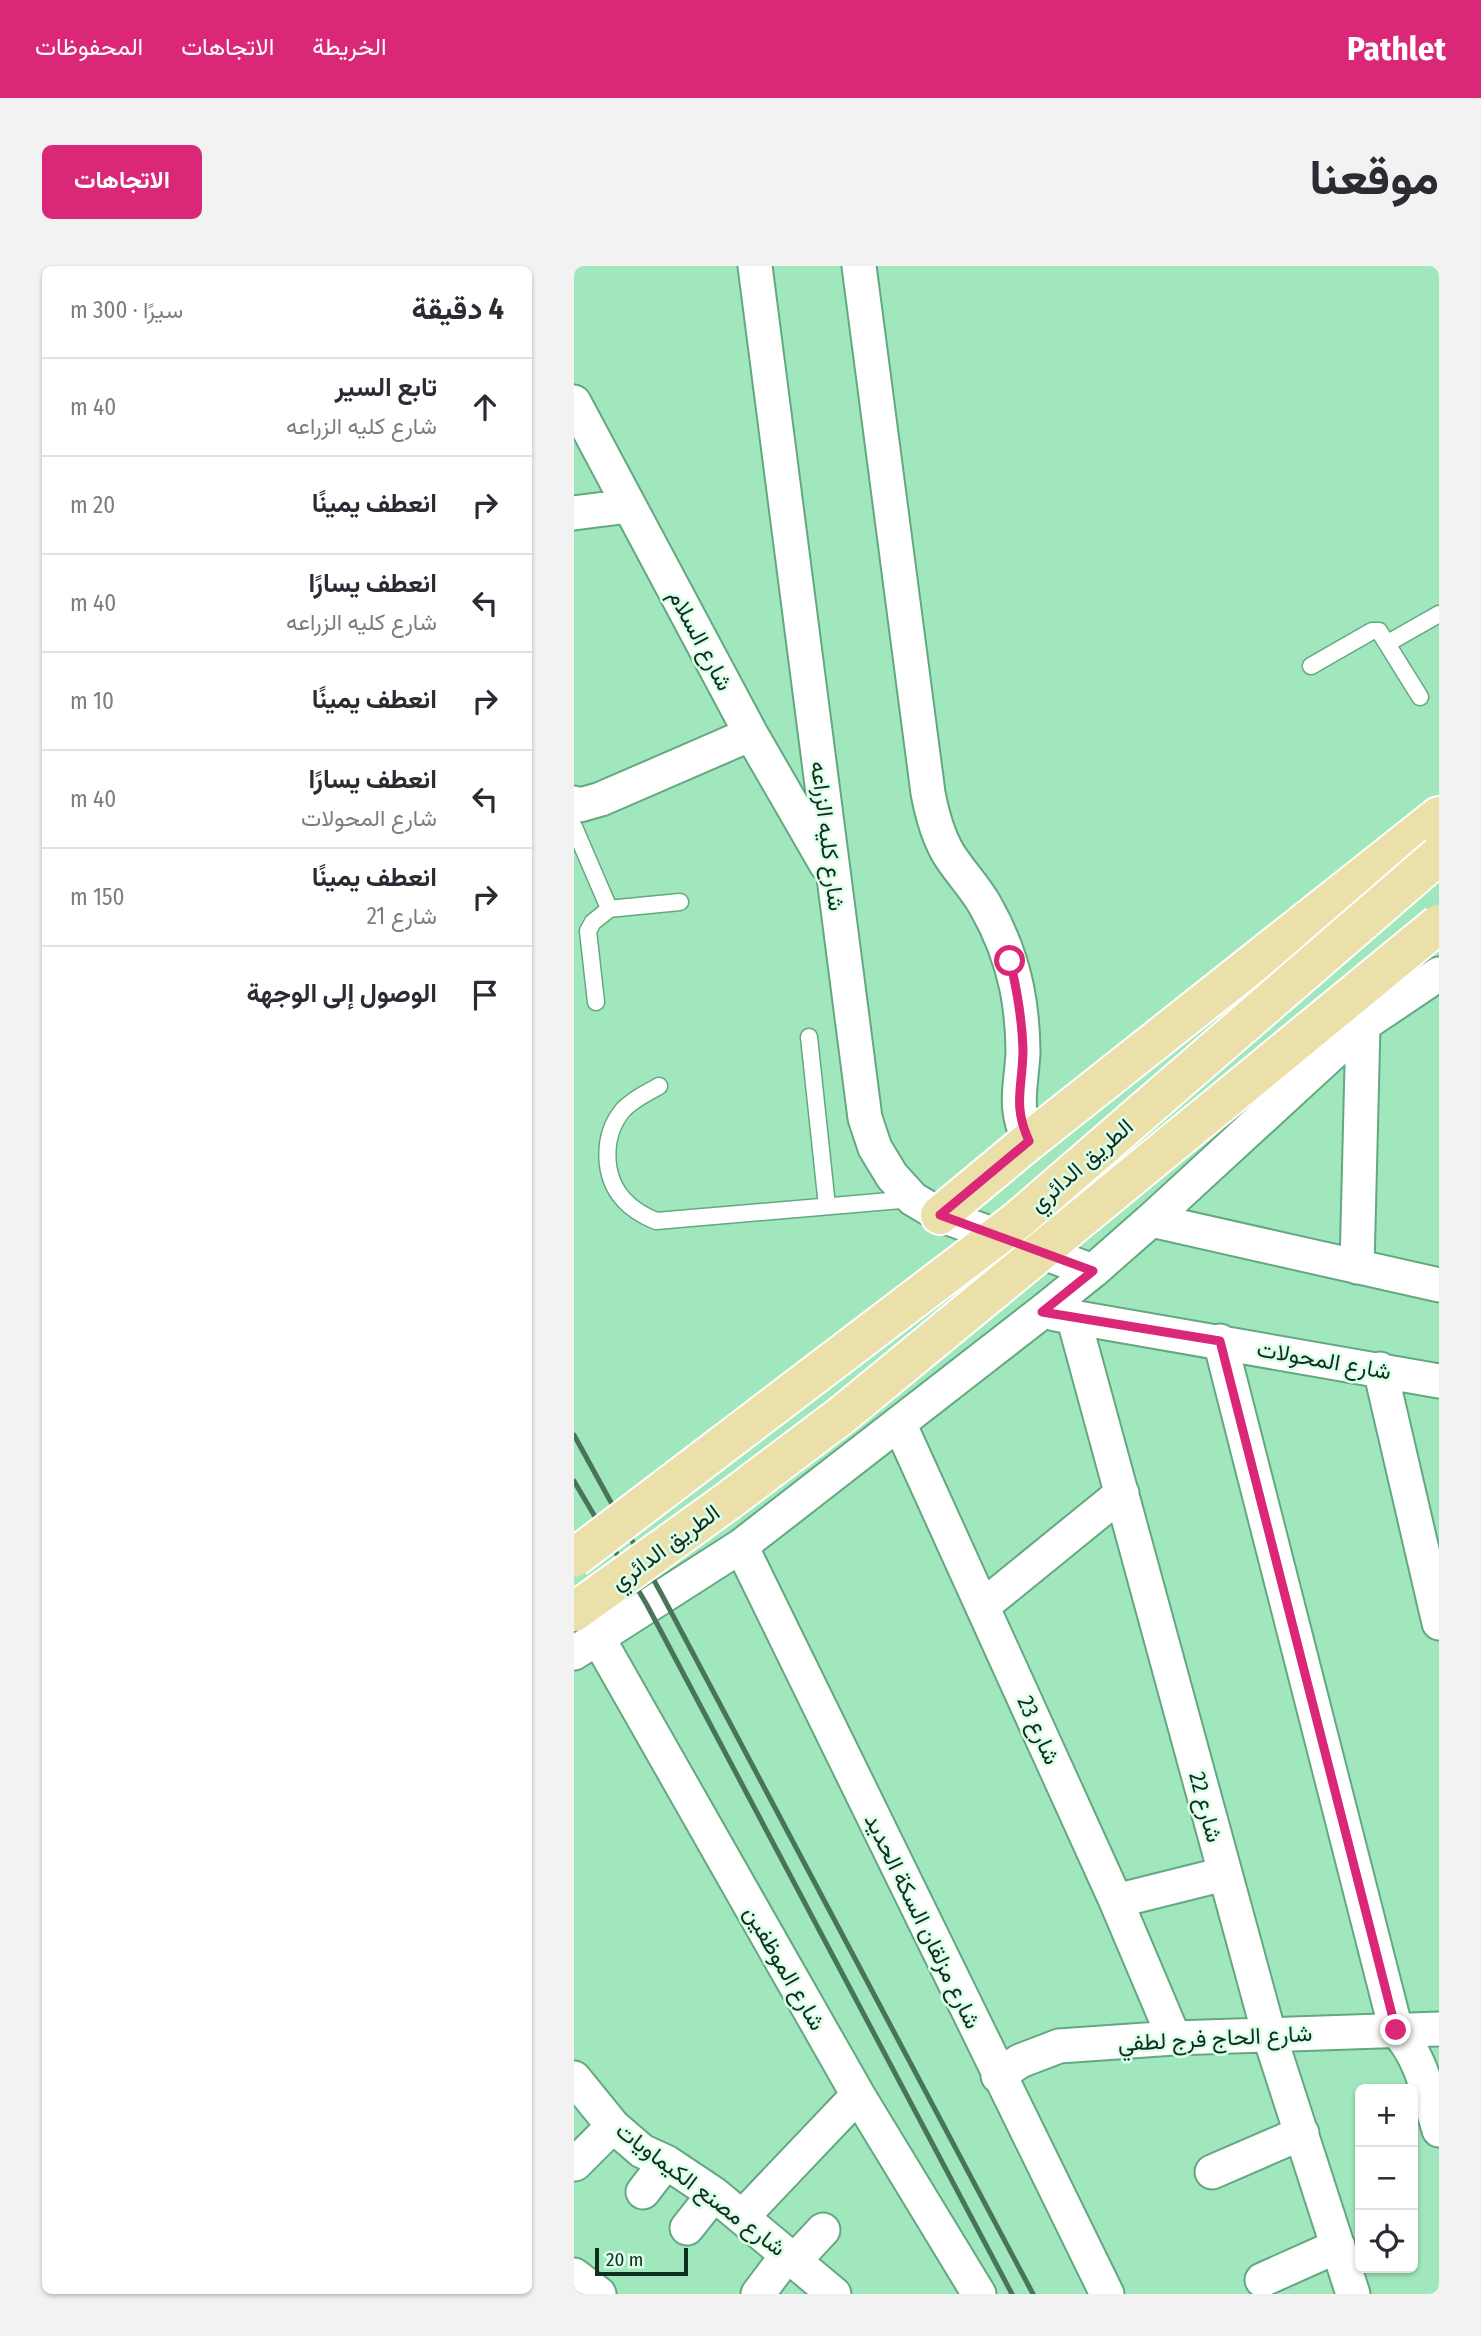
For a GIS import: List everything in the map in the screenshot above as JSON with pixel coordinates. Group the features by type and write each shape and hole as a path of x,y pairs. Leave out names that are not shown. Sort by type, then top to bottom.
{"main road":[{"path":"927,1207 1029,1141 1439,816"},
{"name":"الطريق الدائري","path":"574,1558 1018,1220 1439,855"},
{"name":"الطريق الدائري","path":"582,1634 728,1501 842,1415 1439,924"}],"street":[{"name":"شارع كليه الزراعه","path":"755,266 865,1118 875,1149 892,1176 927,1207 1093,1271"},
{"path":"859,266 934,825 949,855 986,906 1010,961 1021,1021 1023,1052 1018,1102 1021,1123 1029,1141"},
{"name":"شارع السلام","path":"574,402 751,734 833,875"},
{"path":"574,513 629,506"},
{"path":"574,803 580,805 601,799 751,734"},
{"path":"582,1634 741,1546 900,1423 1058,1314 1093,1271 1363,1025 1439,974"},
{"path":"1357,1267 1363,1025"},
{"path":"1151,1220 1439,1285"},
{"name":"شارع المحولات","path":"1058,1314 1439,1381"},
{"name":"شارع 22","path":"1058,1314 1122,1493 1269,2034 1353,2294"},
{"path":"1220,1341 1396,2030 1408,2042 1416,2056 1439,2130"},
{"path":"1380,1369 1439,1623"},
{"name":"شارع 23","path":"900,1423 1116,1900 1174,2038"},
{"path":"983,1606 1122,1493"},
{"name":"شارع مزلقان السكة الحديد","path":"741,1546 1107,2294"},
{"name":"شارع الموظفين","path":"582,1634 972,2291"},
{"path":"1116,1900 1224,1874"},
{"name":"شارع الحاج فرج لطفي","path":"998,2076 1020,2061 1059,2046 1174,2038 1439,2029"},
{"name":"شارع مصنع الكيماويات","path":"574,2078 613,2126 642,2151 666,2162 714,2194 834,2294"},
{"path":"743,2216 858,2095"},
{"path":"575,2164 613,2126"},
{"path":"1212,2172 1302,2133"},
{"path":"643,2192 666,2162"},
{"path":"687,2228 714,2194"},
{"path":"758,2294 791,2257 823,2230"},
{"path":"1262,2280 1338,2246"}],"lane":[{"path":"1388,643 1439,614"},
{"path":"1311,666 1374,630 1381,633 1388,643 1420,698"},
{"path":"574,827 608,908"},
{"path":"596,1002 588,931 593,922 608,908 680,902"},
{"path":"809,1037 827,1206"},
{"path":"659,1086 638,1097 623,1110 613,1127 608,1145 608,1165 613,1184 624,1200 638,1213 656,1221 827,1206 927,1207"}],"railway":[{"path":"574,1435 662,1595 1033,2294"},
{"path":"574,1481 647,1605 1012,2294"}],"route":[{"path":"1010,961 1017,991 1023,1052 1018,1102 1021,1123 1029,1141 940,1215 1093,1271 1042,1312 1220,1341 1396,2030"}]}
